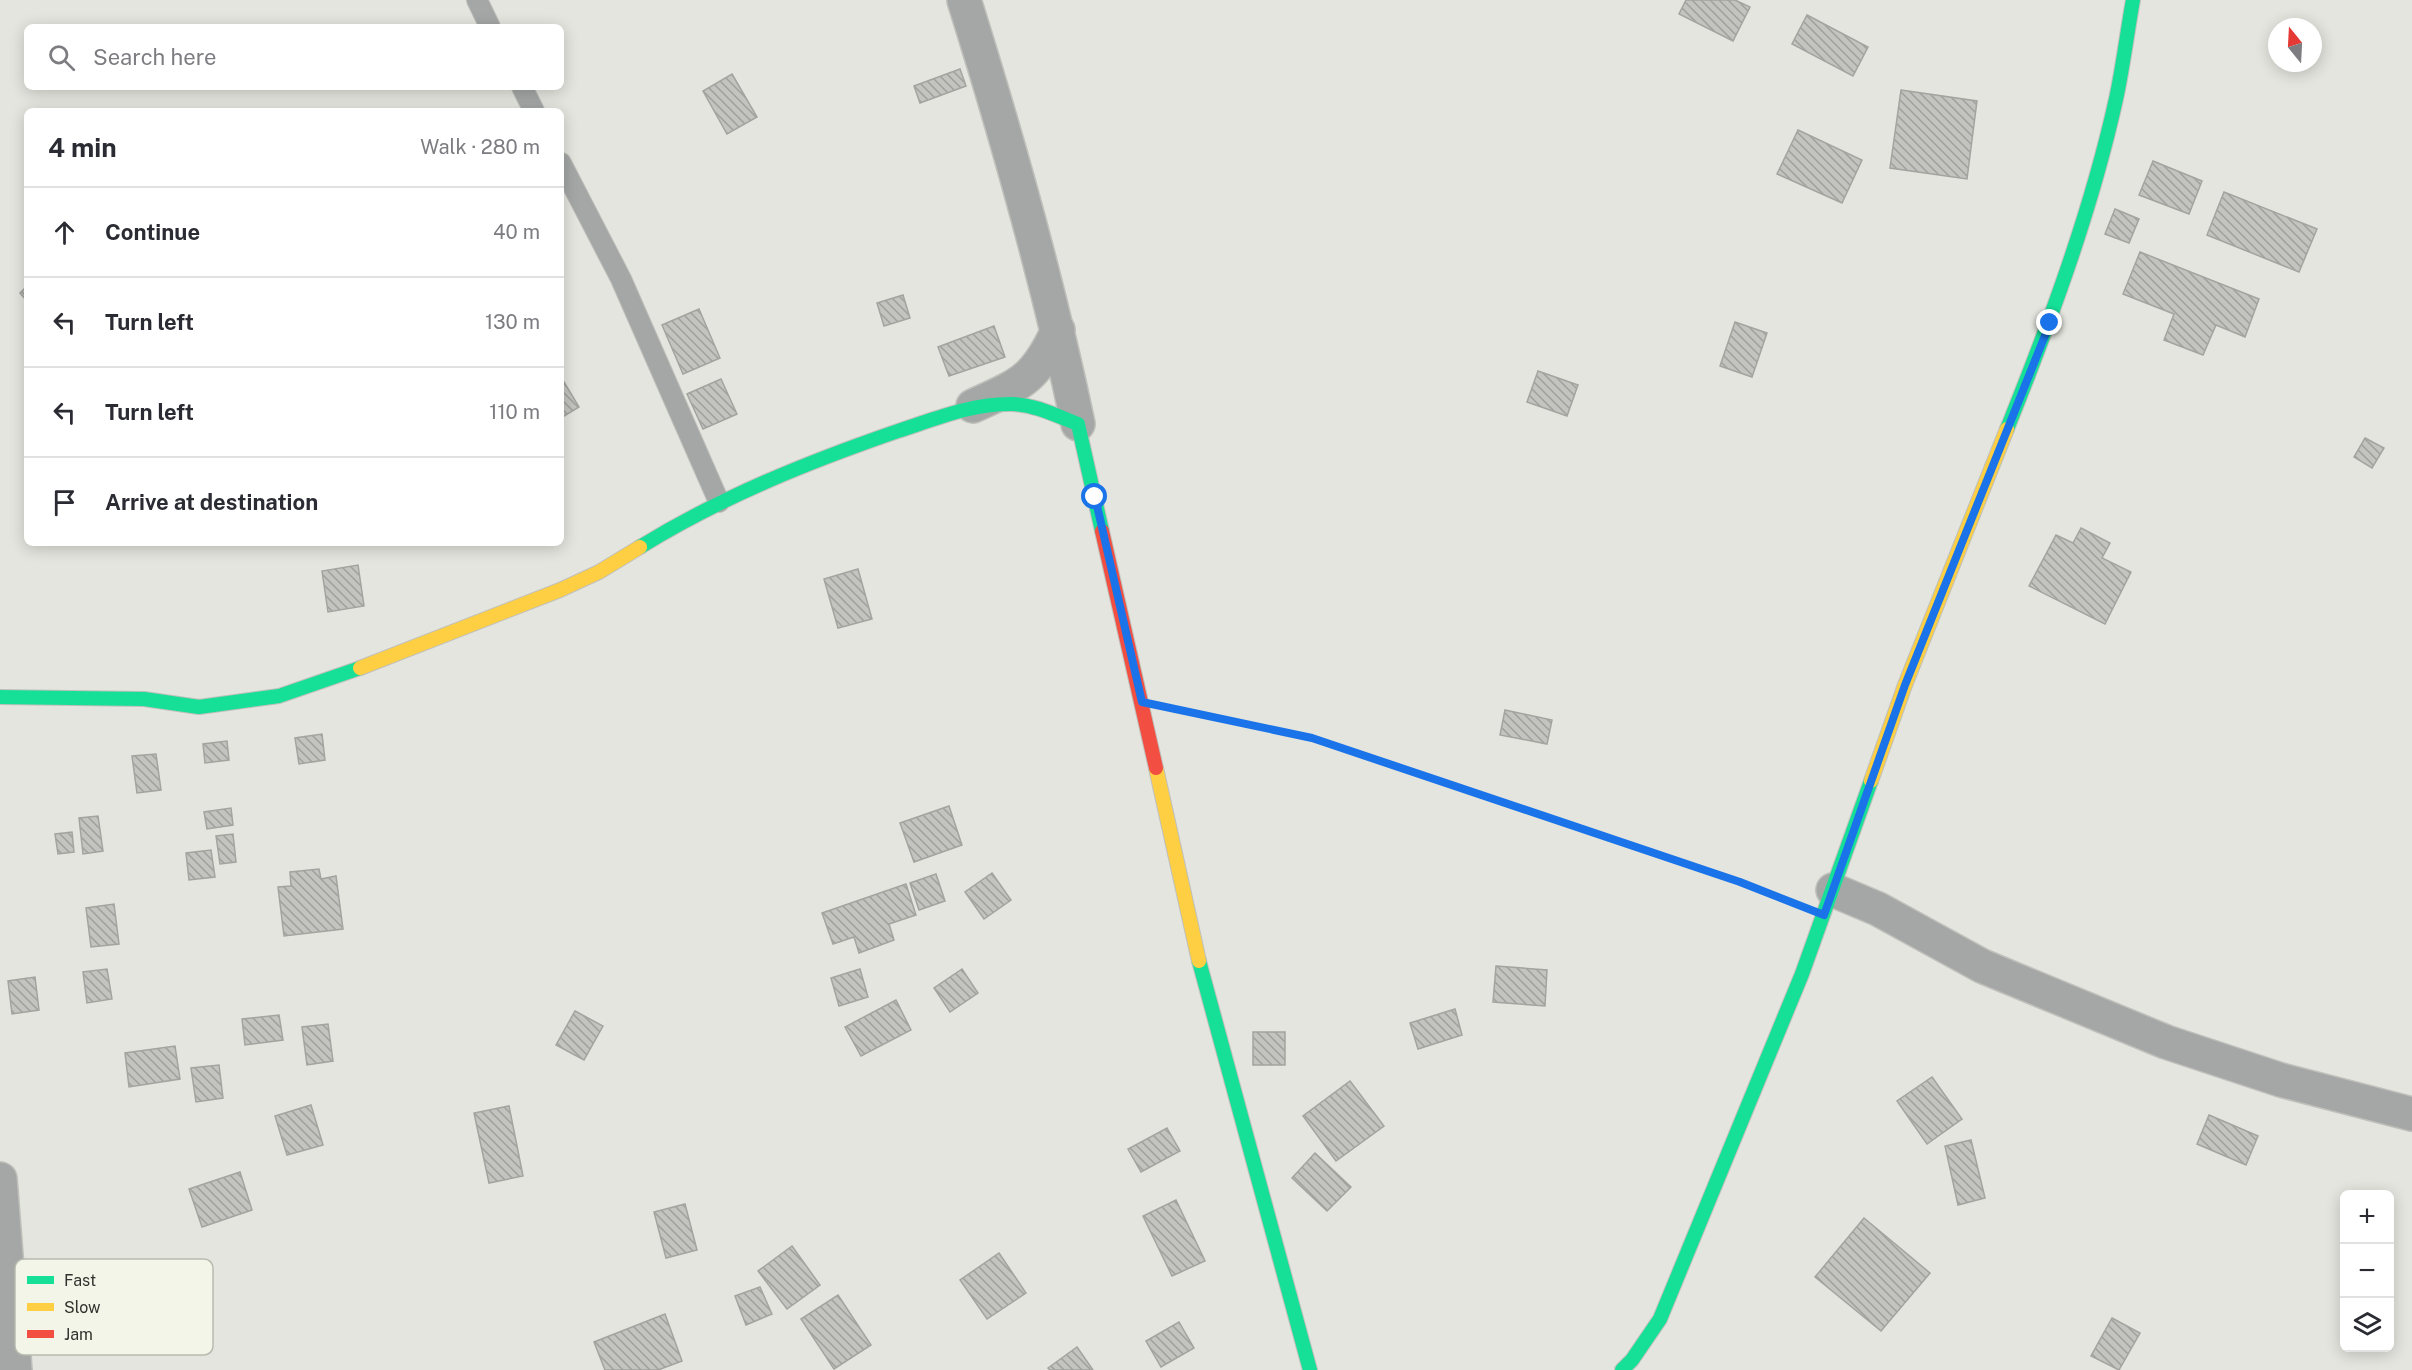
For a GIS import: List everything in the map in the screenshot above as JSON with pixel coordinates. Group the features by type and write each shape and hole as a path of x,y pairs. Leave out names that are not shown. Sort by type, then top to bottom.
{"street":[{"path":"964,0 994,95 1058,330 1206,991 1310,1370"},
{"path":"1622,1370 1632,1360 1660,1319 1802,974 1905,685 2050,323 2097,173 2116,99 2133,0"},
{"path":"0,698 144,699 199,707 279,696 368,665 560,590 599,572 676,524 719,502 825,456 968,408 1025,381 1044,357 1058,330"},
{"path":"968,408 1012,404 1032,406 1078,424"},
{"path":"1829,903 1878,909 1982,966 2166,1042 2282,1080 2412,1114"},
{"path":"0,1179 15,1370"}],"lane":[{"path":"477,0 489,24"},
{"path":"524,90 532,108"},
{"path":"564,168 621,279 719,502"}],"path":[{"path":"1142,702 1312,738 1740,882 1829,903"}],"building":[{"path":"1686,0 1735,0 1750,7 1733,41 1679,14"},
{"path":"1807,15 1868,47 1853,76 1792,44"},
{"path":"960,69 966,86 920,103 914,86"},
{"path":"732,74 757,117 727,134 703,91"},
{"path":"1901,90 1977,101 1967,179 1890,168"},
{"path":"1798,130 1862,160 1842,203 1777,174"},
{"path":"2153,161 2202,181 2189,214 2139,195"},
{"path":"2224,192 2317,229 2299,272 2207,235"},
{"path":"2115,209 2139,219 2129,243 2105,234"},
{"path":"2140,252 2259,299 2245,337 2216,325 2203,355 2164,340 2174,314 2123,294"},
{"path":"903,295 910,318 884,326 877,303"},
{"path":"699,309 720,358 683,374 662,325"},
{"path":"1735,322 1767,333 1752,377 1720,366"},
{"path":"994,326 1005,357 949,376 938,347"},
{"path":"1538,371 1578,385 1567,416 1527,402"},
{"path":"721,379 737,414 703,429 687,394"},
{"path":"564,382 579,407 564,416"},
{"path":"2365,438 2384,448 2372,468 2354,457"},
{"path":"2081,528 2110,543 2102,558 2131,572 2105,624 2029,586 2056,535 2073,543"},
{"path":"358,565 364,606 328,612 322,571"},
{"path":"858,569 872,619 838,628 824,579"},
{"path":"1505,710 1552,720 1547,744 1500,735"},
{"path":"322,734 325,760 299,764 295,738"},
{"path":"227,741 229,760 205,763 203,744"},
{"path":"156,754 161,790 137,793 132,756"},
{"path":"949,806 962,845 914,862 900,823"},
{"path":"231,808 233,825 207,829 204,812"},
{"path":"98,816 103,851 83,854 79,818"},
{"path":"72,832 74,852 58,854 55,834"},
{"path":"233,834 236,862 220,864 216,836"},
{"path":"211,850 215,877 189,880 186,853"},
{"path":"319,869 321,879 336,876 343,929 284,936 278,887 291,886 290,872"},
{"path":"992,873 1011,900 984,919 965,892"},
{"path":"936,874 945,901 919,910 910,883"},
{"path":"906,884 916,915 889,924 894,940 859,953 854,937 833,944 822,913"},
{"path":"114,904 119,944 91,947 86,908"},
{"path":"1496,966 1547,970 1545,1006 1493,1002"},
{"path":"107,969 112,999 87,1003 83,972"},
{"path":"860,969 868,997 839,1006 831,978"},
{"path":"962,969 978,993 950,1012 934,988"},
{"path":"35,977 39,1010 12,1014 8,981"},
{"path":"896,1000 911,1030 861,1056 845,1027"},
{"path":"1455,1009 1462,1035 1418,1049 1410,1023"},
{"path":"575,1011 603,1026 584,1060 556,1045"},
{"path":"279,1015 283,1040 245,1045 242,1019"},
{"path":"328,1024 333,1061 307,1065 302,1027"},
{"path":"1253,1032 1285,1032 1285,1065 1253,1065"},
{"path":"175,1046 180,1079 129,1087 125,1053"},
{"path":"219,1065 223,1098 196,1102 191,1068"},
{"path":"1932,1077 1962,1119 1927,1144 1897,1101"},
{"path":"1350,1081 1384,1126 1336,1161 1303,1116"},
{"path":"311,1105 323,1145 287,1155 275,1116"},
{"path":"509,1106 523,1176 489,1183 474,1113"},
{"path":"2209,1115 2258,1136 2246,1165 2197,1144"},
{"path":"1167,1128 1180,1151 1141,1172 1128,1149"},
{"path":"1971,1140 1985,1198 1958,1205 1945,1146"},
{"path":"1315,1153 1351,1187 1327,1211 1292,1178"},
{"path":"240,1172 252,1210 202,1227 189,1189"},
{"path":"1176,1200 1205,1261 1172,1276 1143,1216"},
{"path":"685,1204 697,1250 666,1258 654,1212"},
{"path":"1864,1218 1930,1273 1881,1331 1815,1277"},
{"path":"792,1246 820,1285 787,1309 758,1271"},
{"path":"999,1253 1026,1293 987,1319 960,1280"},
{"path":"760,1287 772,1314 746,1325 735,1296"},
{"path":"838,1295 871,1345 834,1369 801,1319"},
{"path":"665,1314 682,1361 658,1370 605,1370 594,1342"},
{"path":"2112,1318 2140,1333 2119,1370 2091,1356"},
{"path":"1179,1322 1194,1348 1161,1367 1146,1341"},
{"path":"1077,1347 1093,1370 1050,1370 1048,1368"}],"traffic: fast":[{"path":"2007,429 2039,348 2082,225 2116,99 2133,0"},
{"path":"640,547 733,496 798,468 940,417 998,404 1030,406 1078,424 1102,531"},
{"path":"0,697 144,699 199,707 279,696 360,668"},
{"path":"1622,1370 1632,1360 1660,1319 1802,974 1871,781"},
{"path":"1199,961 1310,1370"}],"traffic: slow":[{"path":"1871,781 1905,685 2007,429"},
{"path":"360,668 560,590 599,572 640,547"},
{"path":"1156,768 1199,961"}],"traffic: jam":[{"path":"1102,531 1156,768"}],"route":[{"path":"1095,497 1142,702 1312,738 1740,882 1824,915 1905,685 2050,323"}]}
